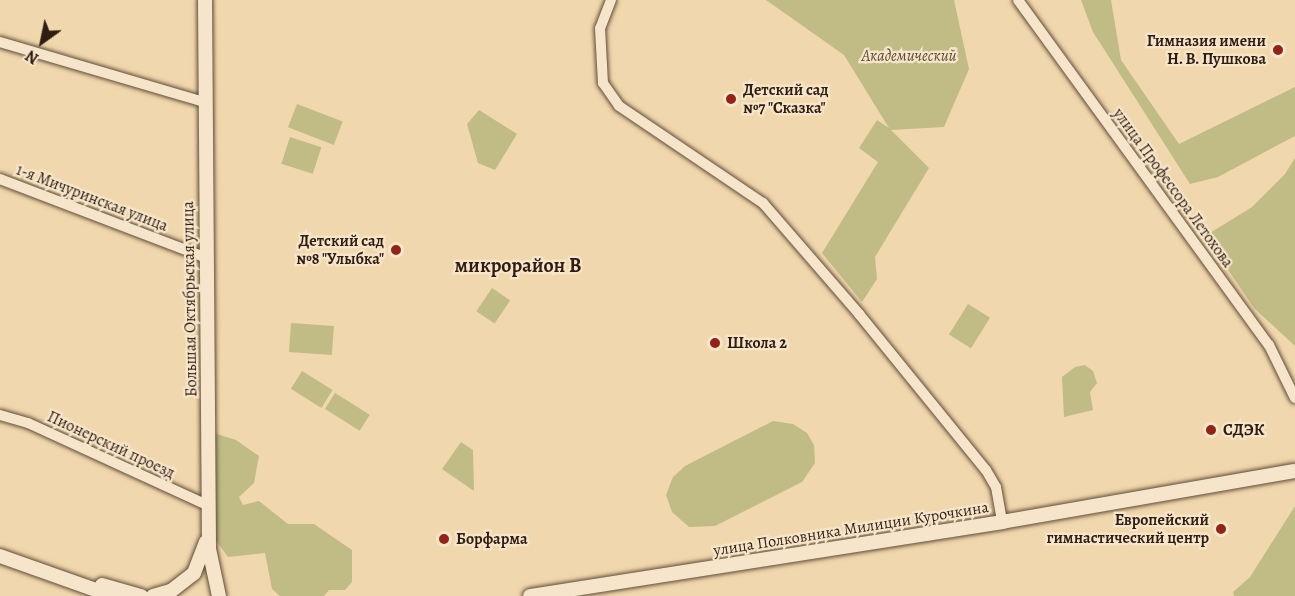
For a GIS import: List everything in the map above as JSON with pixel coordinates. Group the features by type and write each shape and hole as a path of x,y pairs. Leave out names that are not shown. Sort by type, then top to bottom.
{"main road":[{"name":"Большая Октябрьская улица","path":"205,0 209,531 219,596"},
{"name":"улица Полковника Милиции Курочкина","path":"530,596 1002,522 1295,471"},
{"path":"153,596 171,591 194,573 209,531"},
{"path":"0,556 113,596"},
{"path":"89,587 102,585 141,596"}],"street":[{"path":"611,0 600,27 603,83 619,106 763,203 859,314 986,470 996,487 1002,522"},
{"name":"улица Профессора Летохова","path":"1018,0 1269,345 1295,398"},
{"path":"0,42 204,102"},
{"name":"1-я Мичуринская улица","path":"0,179 207,258"},
{"name":"Пионерский проезд","path":"0,415 28,423 209,506"}],"green space":[{"name":"Академический","path":"766,0 954,0 969,69 944,127 891,130 929,168 875,257 877,279 862,302 822,253 878,162 859,148 877,120 889,128 844,55"},
{"path":"1081,0 1111,0 1121,60 1179,144 1295,87 1295,136 1218,177 1190,184 1093,32"},
{"path":"297,104 343,122 334,145 288,127"},
{"path":"479,110 517,134 495,170 478,163 467,124"},
{"path":"290,137 321,147 313,174 281,164"},
{"path":"1295,158 1295,346 1254,308 1205,236 1252,207 1285,174"},
{"path":"492,288 510,300 495,324 476,311"},
{"path":"968,304 990,318 971,348 949,335"},
{"path":"291,323 334,326 332,355 289,352"},
{"path":"1085,365 1093,371 1097,383 1090,392 1093,410 1064,417 1062,377 1075,367"},
{"path":"302,371 333,390 321,408 291,389"},
{"path":"335,393 370,415 360,431 325,409"},
{"path":"773,421 793,424 807,433 814,445 815,463 802,482 715,526 689,527 672,512 666,495 673,477 685,466"},
{"path":"214,433 236,440 259,456 254,483 239,497 243,505 259,501 288,524 314,524 352,550 352,582 345,590 329,590 324,596 280,596 272,589 265,553 228,557 214,538"},
{"path":"461,442 473,450 474,491 442,469"},
{"path":"1295,506 1295,596 1234,596 1233,592 1250,577"}],"place":[{"name":"Гимназия имени Н. В. Пушкова","path":"1278,50"},
{"name":"Детский сад №7 \"Сказка\"","path":"731,99"},
{"name":"Детский сад №8 \"Улыбка\"","path":"396,250"},
{"name":"Школа 2","path":"715,343"},
{"name":"СДЭК","path":"1211,430"},
{"name":"Европейский гимнастический центр","path":"1221,529"},
{"name":"Борфарма","path":"444,539"}],"district":[{"name":"микрорайон В","path":"518,265"}]}
